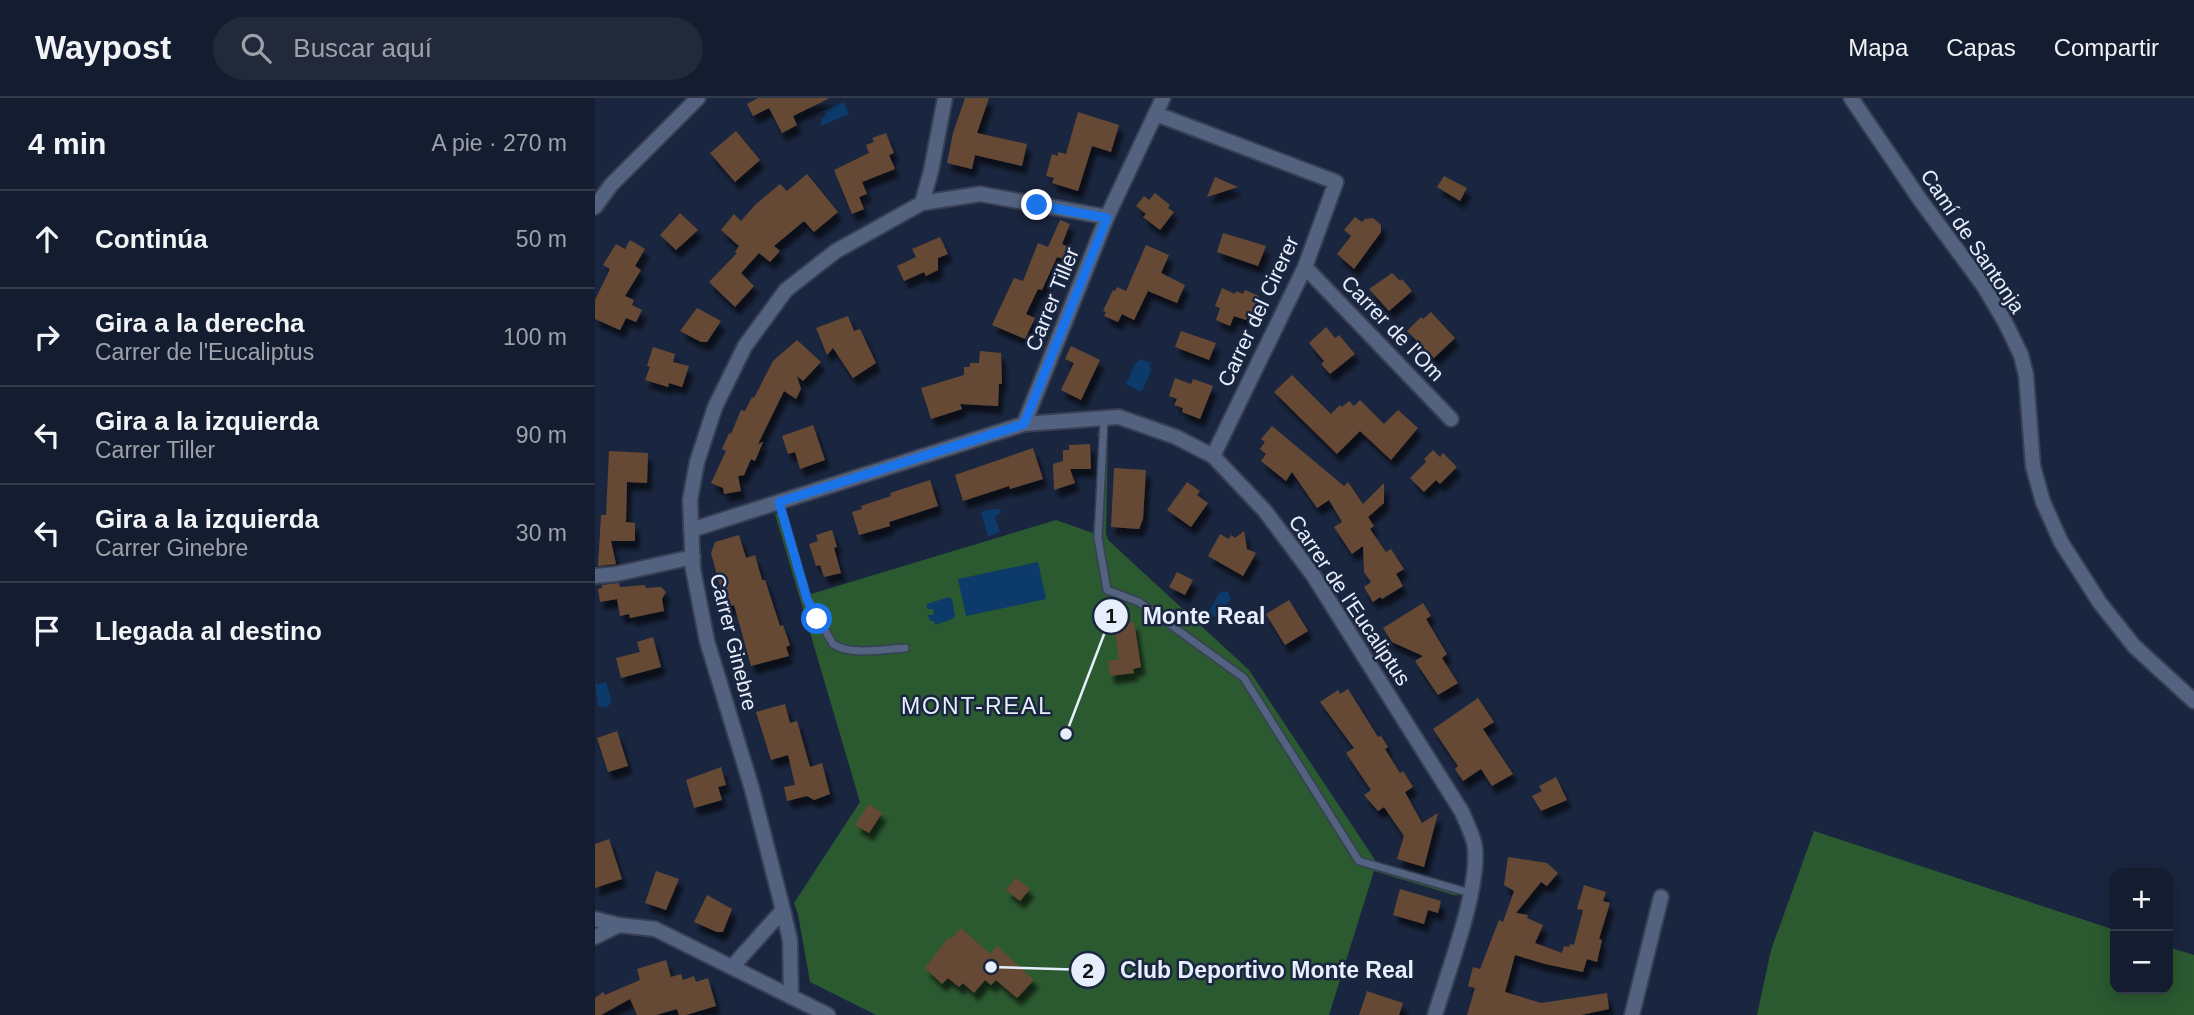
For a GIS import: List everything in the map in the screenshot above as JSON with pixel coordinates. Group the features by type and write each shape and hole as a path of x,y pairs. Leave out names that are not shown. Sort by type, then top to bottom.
{"street":[{"path":"595,206 611,185 698,98"},
{"path":"922,204 945,98"},
{"name":"Carrer Tiller","path":"1024,424 1107,218 1163,98"},
{"name":"Camí de Santonja","path":"1851,98 1921,201 1983,285 2016,344 2026,375 2033,466 2043,502 2061,542 2100,603 2134,646 2194,701"},
{"name":"Carrer del Cirerer","path":"1156,114 1336,182 1305,267 1213,456"},
{"name":"Carrer Ginebre","path":"791,997 789,940 783,910 753,789 707,641 692,557 690,500 697,462 715,407 745,346 786,290 836,251 922,204 980,194 1107,218"},
{"name":"Carrer de l'Om","path":"1305,267 1451,419"},
{"name":"Carrer de l'Eucaliptus","path":"691,530 1024,424 1119,417 1176,437 1213,456 1265,511 1313,575 1462,812 1475,846 1474,875 1465,918 1435,1015"},
{"path":"595,576 692,557"},
{"path":"1632,1015 1661,897"},
{"path":"732,967 783,910"},
{"path":"595,919 655,929 828,1015"},
{"path":"595,937 619,925"}],"lane":[{"path":"1104,419 1098,538 1107,590 1139,601 1244,678 1359,861 1470,893"},
{"path":"779,502 807,599 832,644 840,649 851,650 905,648"}],"green space":[{"path":"1097,433 1108,434 1108,540 1249,670 1377,863 1458,887 1457,896 1374,871 1329,1015 876,1015 810,982 794,903 860,802 775,514 786,511 811,594 1056,520 1093,533 1099,443"},
{"path":"1814,831 2110,928 2110,994 2173,994 2173,949 2194,955 2194,1015 1757,1015 1771,950"}],"water":[{"path":"844,102 849,114 821,126 821,120 826,115 824,111"},
{"path":"1140,359 1151,363 1149,368 1152,369 1142,391 1126,384"},
{"path":"1000,509 1001,512 995,517 1000,532 988,536 981,512"},
{"path":"1038,562 1046,599 966,616 958,579"},
{"path":"1220,592 1228,592 1231,598 1219,619 1208,613"},
{"path":"949,597 952,599 955,616 935,625 928,615 933,615 934,609 927,609 927,604"},
{"path":"606,682 612,702 606,708 598,706 595,685"}],"building":[{"path":"758,98 830,98 793,116 797,125 782,133 769,108 753,116 747,104"},
{"path":"965,98 989,98 977,133 1027,144 1022,166 975,155 972,169 947,163 953,133"},
{"path":"1078,112 1119,125 1111,152 1092,146 1078,191 1052,183 1054,178 1046,176 1052,154 1066,154"},
{"path":"736,131 760,160 735,182 710,153"},
{"path":"886,133 894,153 889,155 895,169 862,182 867,194 859,197 864,209 852,214 834,170 869,153 866,145 874,142 872,138"},
{"path":"807,174 838,212 814,232 804,221 774,246 780,251 770,262 759,253 741,273 754,286 735,307 709,282 737,253 735,252 739,246 721,230 734,214 741,221 780,184 787,191"},
{"path":"1444,176 1467,188 1460,201 1437,187"},
{"path":"1215,177 1238,187 1207,197"},
{"path":"1155,193 1170,205 1168,208 1174,212 1160,230 1143,217 1146,214 1136,206 1144,196 1149,200"},
{"path":"680,213 698,230 676,250 660,235"},
{"path":"1355,217 1362,222 1373,218 1381,225 1381,232 1354,269 1337,254 1351,236 1344,230"},
{"path":"1060,220 1070,224 1062,244 1068,247 1064,259 1057,257 1042,290 1038,289 1026,314 1035,318 1025,339 992,325 1014,278 1023,281 1038,243 1048,247"},
{"path":"1223,233 1266,246 1258,266 1217,252"},
{"path":"940,237 948,254 938,258 938,270 926,276 924,272 904,281 897,266 916,257 912,249"},
{"path":"630,240 645,249 635,266 641,270 625,296 634,300 632,305 642,310 636,322 626,318 620,330 595,319 595,300 610,269 603,265 616,244 625,249"},
{"path":"1146,245 1169,255 1161,273 1185,285 1177,303 1148,291 1134,320 1122,314 1118,322 1104,316 1106,312 1103,311 1113,290 1117,287 1126,291"},
{"path":"1392,273 1400,281 1402,279 1412,291 1389,311 1369,289"},
{"path":"1222,288 1235,294 1236,291 1243,294 1245,290 1259,296 1253,312 1249,311 1246,320 1234,316 1230,326 1216,320 1220,308 1215,306"},
{"path":"697,308 721,321 707,342 701,342 680,331"},
{"path":"1431,312 1455,338 1434,358 1407,331 1421,317 1423,319"},
{"path":"848,316 854,331 860,329 876,363 853,378 833,348 827,355 816,328"},
{"path":"1326,327 1335,338 1339,335 1355,354 1330,374 1321,364 1324,361 1309,343"},
{"path":"1181,331 1216,343 1209,360 1175,347"},
{"path":"797,340 821,362 803,381 797,376 801,389 796,399 784,391 758,444 763,442 755,461 751,459 744,475 738,476 741,491 724,494 723,488 711,483 726,451 722,449 729,433 731,434 741,410 745,411 752,397 754,398 773,361"},
{"path":"1071,346 1100,360 1081,400 1061,390 1074,363 1065,359"},
{"path":"653,347 675,354 673,362 689,366 682,387 669,383 668,387 645,380"},
{"path":"980,351 1001,353 1002,384 999,384 998,406 960,404 962,409 931,419 921,388 964,375 964,367 970,367 970,363 979,363"},
{"path":"1292,375 1331,414 1340,405 1342,407 1349,401 1354,406 1360,400 1384,424 1398,410 1418,428 1391,460 1360,431 1337,454 1274,392"},
{"path":"1175,378 1191,384 1193,379 1213,386 1200,419 1182,412 1183,408 1174,405 1177,399 1169,396"},
{"path":"813,425 825,460 800,469 795,452 788,454 782,436"},
{"path":"1272,426 1344,486 1348,482 1363,504 1384,483 1384,503 1368,517 1374,526 1370,529 1386,552 1391,549 1404,569 1396,574 1403,586 1373,602 1364,587 1371,582 1364,572 1363,546 1352,554 1334,527 1342,522 1329,500 1317,508 1292,472 1286,481 1261,461 1266,454 1260,449 1265,442 1261,439"},
{"path":"1090,444 1091,469 1070,469 1075,483 1054,490 1053,464 1063,461 1063,450 1069,450 1069,445"},
{"path":"1033,448 1043,479 1010,489 1009,486 963,501 955,475"},
{"path":"1433,450 1440,457 1443,453 1457,467 1440,484 1436,480 1424,492 1410,478 1426,462 1424,459"},
{"path":"609,451 648,453 647,483 627,482 626,522 635,523 635,541 611,541 616,564 598,566 601,515 606,515"},
{"path":"1114,468 1146,470 1143,519 1139,529 1111,527"},
{"path":"930,480 938,506 889,522 890,526 859,535 852,512 862,509 861,506 891,496 890,493"},
{"path":"1187,482 1200,491 1197,495 1208,503 1191,527 1167,510"},
{"path":"832,530 841,573 824,577 820,565 816,566 809,544 818,541 816,535"},
{"path":"1244,531 1247,549 1256,553 1243,576 1208,556 1220,534 1229,539 1231,535 1235,538"},
{"path":"739,535 746,558 755,555 762,580 765,580 780,626 783,625 790,645 786,647 789,656 751,666 734,605 723,608 719,594 722,593 711,553 715,542"},
{"path":"1177,572 1193,580 1185,595 1169,587"},
{"path":"619,583 620,587 661,587 666,592 662,599 664,611 630,618 629,614 620,616 617,599 600,602 598,589 602,588 602,585"},
{"path":"1289,600 1308,631 1285,645 1266,614"},
{"path":"1423,603 1431,616 1426,619 1447,654 1442,658 1458,683 1438,695 1415,661 1423,656 1392,642 1383,628"},
{"path":"1134,622 1141,667 1133,669 1134,673 1110,676 1108,661 1119,659 1114,625"},
{"path":"653,637 661,667 621,678 616,658 640,652 637,642"},
{"path":"1348,689 1378,737 1381,736 1388,747 1385,749 1400,773 1403,771 1413,787 1405,792 1422,823 1438,813 1424,867 1397,859 1404,836 1384,807 1378,811 1364,795 1371,790 1346,753 1354,748 1320,702 1338,690 1340,694"},
{"path":"1478,698 1494,722 1483,729 1513,774 1492,786 1481,769 1463,781 1455,769 1458,766 1433,729"},
{"path":"785,704 790,723 797,721 810,767 822,763 830,794 814,800 807,796 787,801 784,787 795,785 788,755 771,760 756,712"},
{"path":"617,731 628,766 608,772 597,738"},
{"path":"721,767 726,785 718,787 722,800 694,808 686,780"},
{"path":"1556,777 1567,800 1541,811 1532,796 1542,791 1539,786"},
{"path":"869,804 882,813 869,833 855,825"},
{"path":"609,839 622,879 595,888 595,844"},
{"path":"1508,857 1547,863 1558,873 1547,886 1541,882 1516,913 1528,915 1527,918 1543,925 1535,943 1562,953 1564,946 1574,945 1583,910 1577,909 1584,885 1606,892 1603,901 1610,903 1599,939 1602,940 1597,962 1587,959 1583,972 1515,955 1505,992 1541,1003 1607,993 1609,1009 1581,1015 1467,1015 1475,988 1468,986 1473,967 1480,969 1499,920 1503,922 1514,891 1504,885"},
{"path":"656,871 679,879 666,910 645,903"},
{"path":"1016,878 1030,889 1020,901 1006,890"},
{"path":"1400,889 1441,901 1438,913 1428,910 1424,924 1393,915"},
{"path":"707,895 732,909 723,932 694,922"},
{"path":"961,928 990,954 997,946 1034,980 1017,998 996,980 991,985 985,980 974,993 963,983 959,987 948,978 942,984 925,968 949,937 951,939"},
{"path":"666,960 671,977 681,974 683,980 694,976 696,982 708,978 716,1006 686,1015 679,1015 677,1009 656,1015 637,1015 630,999 601,1015 595,1015 595,998 603,992 605,995 640,980 637,969"},
{"path":"1367,991 1403,1003 1399,1015 1359,1015"}],"place":[{"name":"Monte Real","path":"1066,734"},
{"name":"Club Deportivo Monte Real","path":"991,967"}],"district":[{"name":"MONT-REAL","path":"977,706"}],"route":[{"path":"817,619 807,599 779,502 1024,424 1107,218 1037,205"}]}
